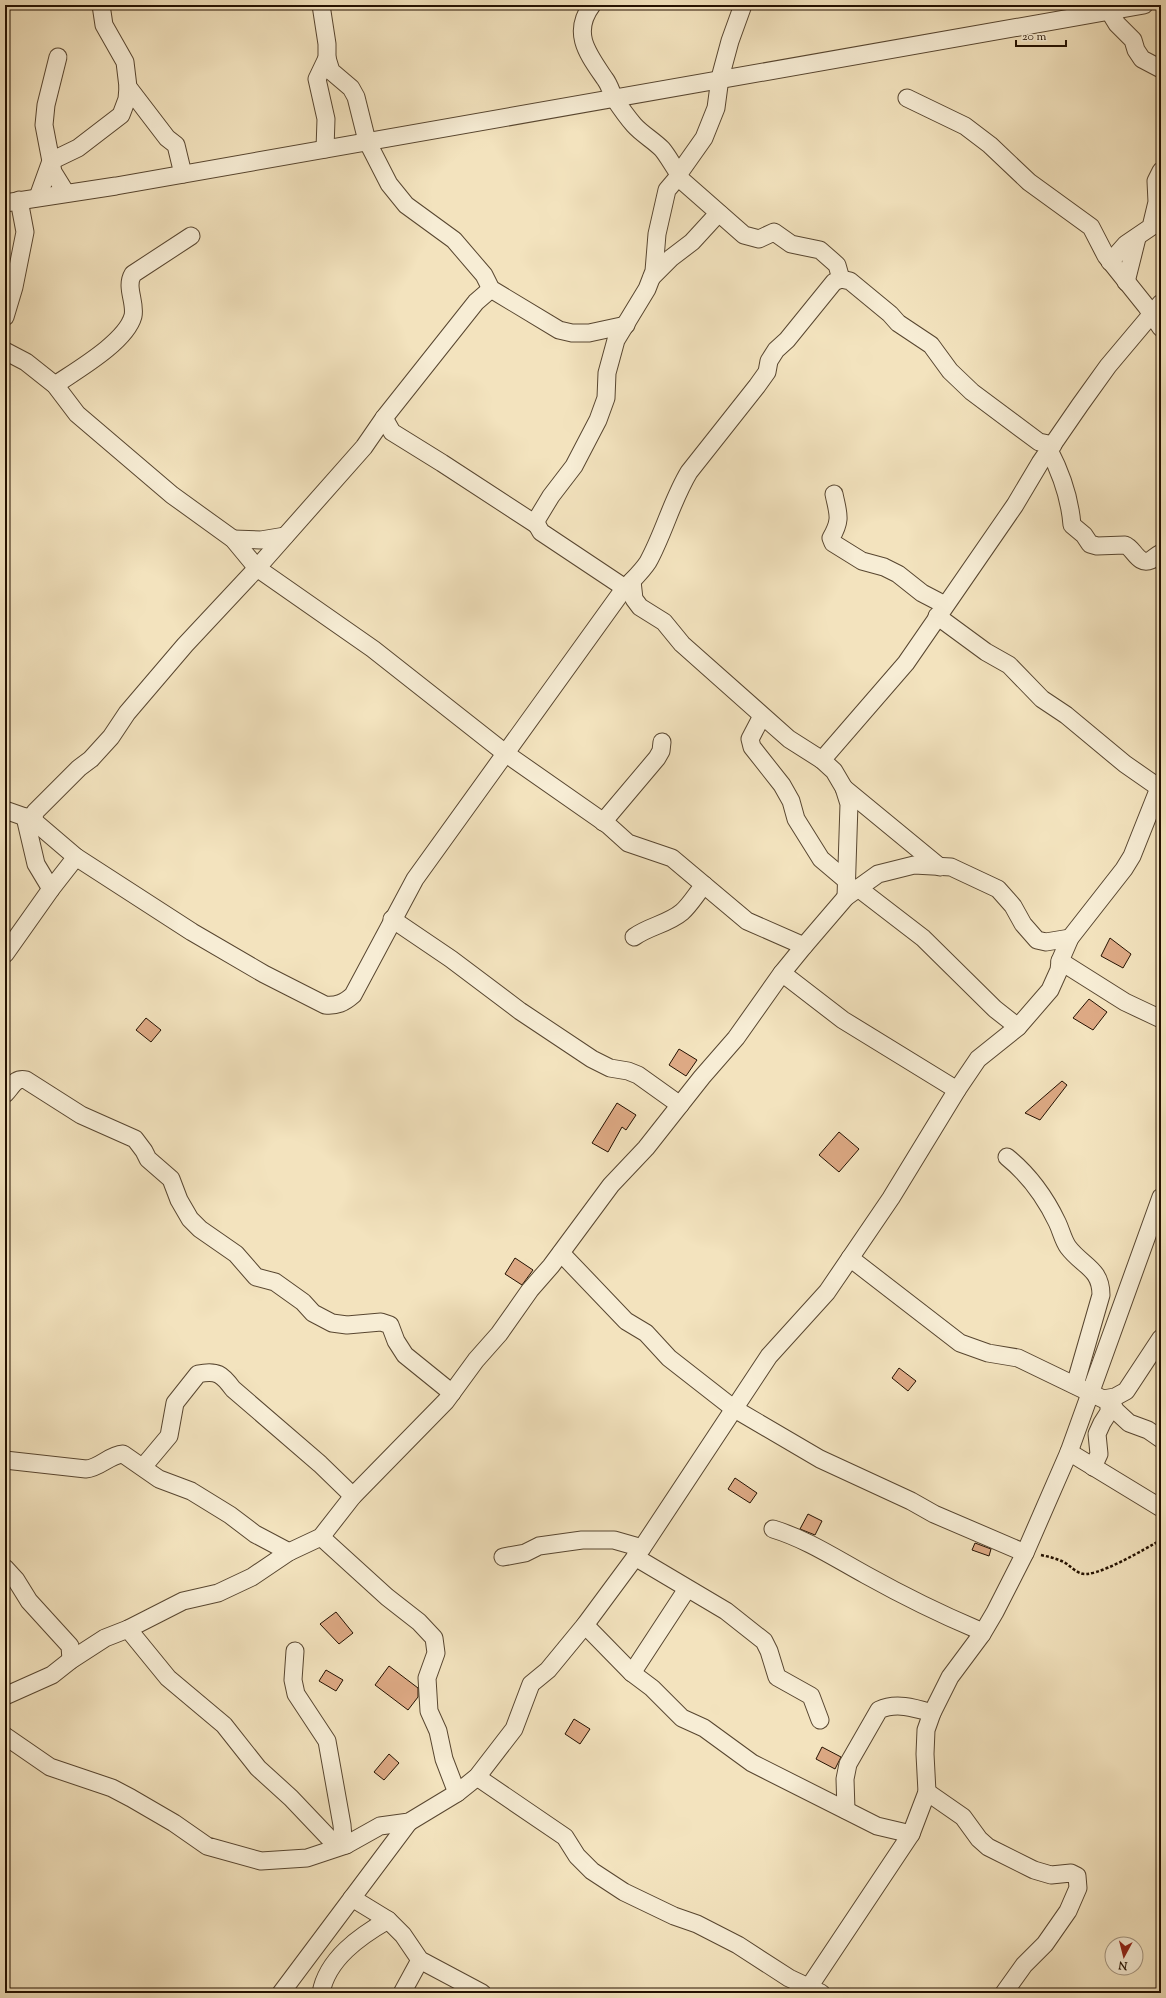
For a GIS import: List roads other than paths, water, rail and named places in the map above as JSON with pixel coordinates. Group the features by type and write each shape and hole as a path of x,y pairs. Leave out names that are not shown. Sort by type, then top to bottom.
{"street":[{"path":"38,198 51,161 78,148 121,115 127,99 128,88 125,62 104,25 101,5"},
{"path":"322,5 327,44 327,58 331,71 352,88 356,97 367,141 389,184 406,205 454,240 484,275 491,289 559,330 572,333 589,333 626,325"},
{"path":"592,5 585,14 582,26 584,44 592,62 606,80 614,97 641,132 661,148 684,184 744,235 752,239 759,239 774,232 792,244 820,250 837,265 841,279"},
{"path":"537,525 537,519 540,513 574,466 598,420 606,398 606,373 616,340 647,289 654,271 657,234 667,190 704,138 716,108 720,78 730,41 743,5"},
{"path":"5,317 14,287 25,232 12,202 183,174 720,78 1144,5"},
{"path":"1115,9 1117,24 1133,40 1136,50 1142,59 1161,69"},
{"path":"58,57 46,105 44,125 53,172 66,193"},
{"path":"325,149 326,119 318,88 318,79 327,58"},
{"path":"128,88 167,138 176,145 183,174"},
{"path":"907,98 965,126 990,145 1029,182 1091,227 1110,262 1126,282 1156,308 1161,328"},
{"path":"1110,262 1126,244 1151,227 1157,202 1155,187 1161,171"},
{"path":"651,278 671,258 692,242 714,218 720,214"},
{"path":"55,385 109,348 127,328 133,315 130,279 133,274 141,267 180,245 191,236"},
{"path":"1126,282 1136,238"},
{"path":"5,810 29,817 76,857 192,932 264,974 325,1005 344,1003 353,995 415,878 505,753 647,564 672,511 680,486 689,472 767,372 769,361 776,350 787,340 834,282 841,279 850,281 890,314 898,323 931,345 950,371 972,392 1045,450 1056,463 1069,505 1072,525 1090,544 1097,546 1129,546 1139,559 1150,561 1161,553"},
{"path":"29,817 79,768 91,759 111,737 127,713 185,645 257,568 370,438 388,425 476,302 491,289"},
{"path":"822,760 906,663 1015,505 1045,450 1108,366 1156,308"},
{"path":"5,351 26,362 55,385 83,419 172,495 233,540 257,568 373,649 505,753 603,822 628,843 672,858 747,921 804,946"},
{"path":"388,425 442,463 537,525 541,532 554,542 628,590 640,607 664,622 682,644 788,740 822,760 834,771 844,788 849,804 850,889"},
{"path":"281,1993 409,1822 457,1793 477,1777 514,1729 531,1684 548,1670 585,1625 638,1552 769,1356 827,1292 891,1198 957,1090 978,1060 1018,1027 1050,990 1059,970 1060,961 1070,938 1124,869 1132,856 1160,785 1125,764 1066,715 1042,699 1010,665 986,652 922,593 898,574 884,567 862,560 833,543 831,538 838,526 839,519 834,494"},
{"path":"233,540 261,540 285,536"},
{"path":"762,716 750,739 752,747 782,785 791,801 796,819 821,859 850,889 923,938 995,1009 1018,1027"},
{"path":"603,822 657,758 661,751 662,742"},
{"path":"844,788 940,866"},
{"path":"29,817 36,864 51,888"},
{"path":"5,954 51,888 76,857"},
{"path":"5,1696 52,1676 75,1653 183,1601 218,1593 252,1577 289,1552 321,1537 353,1496 452,1393 561,1253 611,1185 646,1148 736,1038 782,973 850,889 878,874 914,865 951,867 998,888 1013,906 1023,924 1038,940 1046,942 1070,938"},
{"path":"634,937 647,928 658,925 682,912 704,885"},
{"path":"392,919 452,959 514,1007 574,1047 610,1068 628,1071 638,1075 680,1105"},
{"path":"1060,961 1125,1002 1161,1019"},
{"path":"782,973 843,1020 957,1090"},
{"path":"5,1094 10,1077 26,1080 81,1115 135,1138 148,1159 171,1179 179,1200 190,1219 200,1229 236,1254 256,1277 275,1282 303,1302 313,1313 332,1323 347,1325 381,1322 390,1325 396,1341 405,1355 452,1393"},
{"path":"1007,1157 1041,1193 1068,1247 1098,1275 1101,1285 1101,1295 1075,1385"},
{"path":"477,1777 565,1837 577,1856 592,1871 624,1892 674,1916 698,1924 738,1945 788,1978 813,1991 911,1834 928,1792 925,1754 926,1730 932,1713 950,1678 982,1634 1009,1586 1025,1553 1069,1452 1161,1197"},
{"path":"561,1253 626,1321 646,1333 669,1358 733,1408 820,1460 911,1501 934,1514 1025,1553"},
{"path":"850,1258 960,1343 988,1353 1018,1358 1103,1399 1109,1399 1126,1391 1161,1338"},
{"path":"142,1467 169,1436 175,1403 198,1374 215,1372 224,1376 233,1389 320,1464 353,1496"},
{"path":"1109,1399 1116,1411 1129,1423 1148,1430 1161,1439"},
{"path":"1093,1467 1099,1454 1097,1434 1108,1412 1109,1399"},
{"path":"1069,1452 1161,1508"},
{"path":"5,1460 93,1469 116,1454 123,1454 159,1479 191,1491 230,1515 255,1534 289,1552"},
{"path":"773,1529 795,1536 932,1610 976,1629 982,1634"},
{"path":"321,1537 387,1597 419,1622 434,1638 436,1653 427,1678 428,1711 438,1731 444,1759 457,1793"},
{"path":"503,1557 525,1553 539,1546 582,1540 614,1540 638,1552 687,1589 726,1611 764,1641 778,1677 810,1696 820,1720"},
{"path":"5,1568 16,1580 29,1601 75,1653"},
{"path":"632,1673 687,1589"},
{"path":"585,1625 632,1673 652,1688 682,1718 704,1728 752,1763 877,1826 911,1834"},
{"path":"128,1628 168,1678 224,1725 258,1768 291,1798 326,1835 337,1843 344,1841"},
{"path":"295,1651 293,1680 296,1694 327,1741 344,1841"},
{"path":"846,1810 845,1779 848,1764 879,1710 884,1708 910,1706 932,1713"},
{"path":"5,1736 50,1767 112,1788 131,1798 174,1823 207,1846 261,1861 308,1858 380,1826 409,1822"},
{"path":"928,1792 963,1817 979,1839 988,1847 1034,1870 1051,1875 1071,1873 1077,1876 1078,1888 1068,1911 1045,1944 1024,1965 1004,1993"},
{"path":"352,1898 388,1920 403,1935 420,1960 482,1993"},
{"path":"321,1993 323,1981 344,1951 366,1933 388,1920"},
{"path":"402,1993 420,1960"}]}
